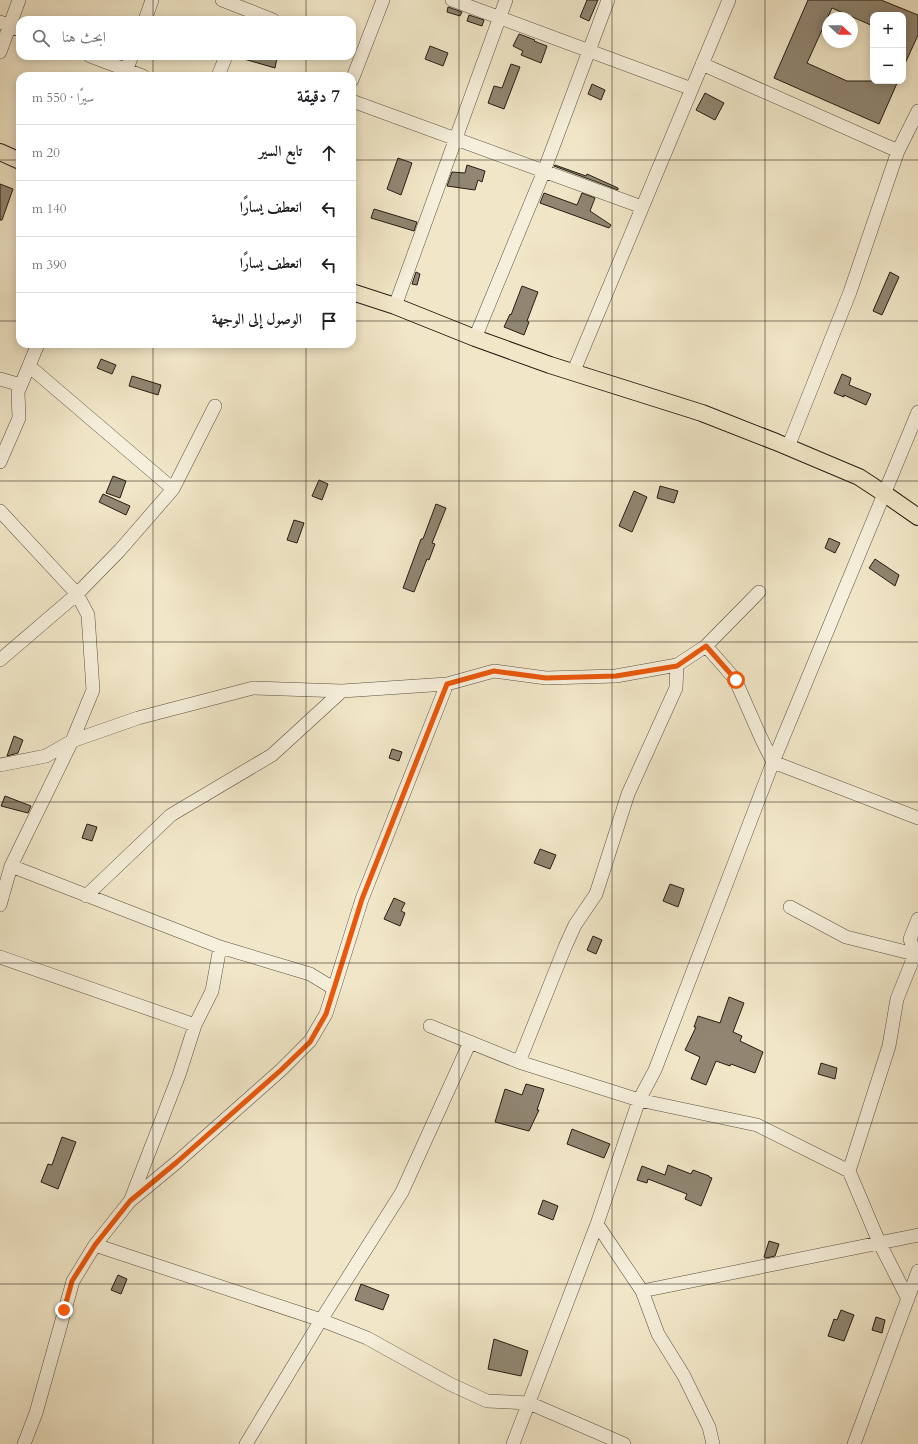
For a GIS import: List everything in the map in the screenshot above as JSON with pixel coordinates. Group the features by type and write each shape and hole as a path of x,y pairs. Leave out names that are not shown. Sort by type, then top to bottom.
{"main road":[{"path":"0,152 16,159"},
{"path":"356,293 396,306 475,338 573,373 702,413 788,447 859,477 918,517"}],"street":[{"path":"0,52 19,0"},
{"path":"146,16 152,0"},
{"path":"222,0 242,15"},
{"path":"357,51 383,0"},
{"path":"452,0 692,88"},
{"path":"396,306 506,0"},
{"path":"475,338 544,171 608,0"},
{"path":"573,373 729,0"},
{"path":"100,60 132,72"},
{"path":"126,70 130,60"},
{"path":"220,72 224,60"},
{"path":"353,72 355,60"},
{"path":"702,64 898,151"},
{"path":"356,102 642,207"},
{"path":"788,447 850,292 898,151 918,110"},
{"path":"0,462 19,418 18,392 36,348"},
{"path":"29,366 173,489"},
{"path":"0,378 21,385"},
{"path":"0,660 77,594 120,550 173,489 215,406"},
{"path":"513,1444 597,1224 639,1100 655,1070 773,762 918,412"},
{"path":"0,511 77,594 88,615 93,690 72,741 11,866 0,905"},
{"path":"0,765 46,756 72,741 138,718 254,688 342,691 447,684 494,671 546,678 616,676 677,666 706,646 759,592"},
{"path":"706,646 736,680 773,762 918,818"},
{"path":"519,1062 575,925 596,894 628,794 676,688 677,666"},
{"path":"24,1444 36,1413 72,1281 95,1245 130,1201 177,1162 281,1070 310,1042 326,1014 362,899 447,684"},
{"path":"86,896 171,815 272,755 342,691"},
{"path":"11,866 220,947 310,974 333,988"},
{"path":"790,907 846,937 917,954"},
{"path":"849,1171 889,1046 897,999 917,954 910,939 918,919"},
{"path":"130,1201 179,1075 195,1025 212,991 220,947"},
{"path":"0,957 195,1025"},
{"path":"430,1026 519,1062 639,1100 757,1125 849,1171 879,1242 908,1299"},
{"path":"246,1444 320,1320 402,1192 470,1042"},
{"path":"597,1224 642,1291 658,1334 684,1376 709,1427 713,1444"},
{"path":"642,1291 918,1235"},
{"path":"95,1245 320,1320 367,1338 450,1384 487,1401 529,1403 624,1444"},
{"path":"854,1444 918,1271"}],"building":[{"path":"587,0 598,0 589,21 580,17"},
{"path":"808,0 881,0 918,15 918,35 906,61 906,12 870,12 870,25 858,19 858,12 841,12 832,8 830,12 822,12 822,30 807,63 847,81 870,81 870,84 897,84 879,124 774,78"},
{"path":"448,7 462,12 460,16 447,12"},
{"path":"469,15 484,20 482,26 467,21"},
{"path":"519,34 547,46 541,63 521,55 523,51 513,46"},
{"path":"430,46 448,53 443,66 425,59"},
{"path":"247,60 277,60 275,68"},
{"path":"511,64 520,67 504,109 488,103 494,86 502,88"},
{"path":"592,84 605,90 601,100 588,94"},
{"path":"705,93 724,103 715,120 696,110"},
{"path":"398,158 412,163 401,195 387,189"},
{"path":"467,165 485,171 482,182 478,180 475,190 447,186 452,172 465,173"},
{"path":"555,165 586,176 587,174 618,188 618,190 554,166"},
{"path":"0,184 13,189 2,220 0,220"},
{"path":"544,193 577,205 582,193 595,198 590,211 611,225 609,228 540,203"},
{"path":"374,209 417,222 414,231 371,218"},
{"path":"416,272 420,274 417,285 412,284"},
{"path":"890,272 899,277 882,315 873,311"},
{"path":"522,286 538,292 527,321 529,322 524,335 504,327 510,314 511,315"},
{"path":"101,359 116,365 112,374 97,368"},
{"path":"842,374 851,378 849,385 871,394 866,405 844,395 844,397 834,393"},
{"path":"132,376 161,385 158,395 129,386"},
{"path":"113,476 126,481 120,498 106,493"},
{"path":"319,480 328,484 322,500 312,496"},
{"path":"660,486 678,491 674,503 657,498"},
{"path":"634,491 647,497 632,532 619,526"},
{"path":"103,494 130,506 126,515 99,502"},
{"path":"436,504 446,508 432,543 435,544 429,560 427,559 414,592 403,588"},
{"path":"294,520 304,523 297,543 287,540"},
{"path":"829,538 840,543 835,553 825,548"},
{"path":"875,559 899,575 895,586 869,568"},
{"path":"14,736 23,740 18,753 7,756"},
{"path":"392,749 402,752 399,761 389,758"},
{"path":"5,796 31,806 28,813 1,806"},
{"path":"87,824 97,827 92,841 82,838"},
{"path":"540,849 556,855 550,869 534,863"},
{"path":"670,884 684,889 678,907 663,901"},
{"path":"394,898 405,903 401,911 405,913 400,926 384,919"},
{"path":"593,936 602,940 596,954 587,950"},
{"path":"729,997 744,1003 733,1032 742,1036 740,1041 763,1052 755,1073 731,1064 730,1066 716,1061 706,1085 691,1079 700,1057 685,1050 696,1027 694,1027 698,1016 720,1023"},
{"path":"821,1063 837,1068 835,1079 818,1074"},
{"path":"526,1084 544,1089 537,1110 539,1110 529,1131 495,1122 505,1089 522,1095"},
{"path":"572,1129 610,1144 604,1158 567,1144"},
{"path":"62,1137 76,1142 58,1189 41,1182 48,1164 52,1165"},
{"path":"668,1165 691,1174 693,1170 712,1178 701,1206 685,1199 687,1194 648,1179 647,1183 637,1180 642,1166 665,1175"},
{"path":"543,1200 558,1206 553,1220 538,1214"},
{"path":"769,1241 779,1244 775,1256 766,1258 764,1257"},
{"path":"118,1275 127,1279 121,1294 111,1290"},
{"path":"361,1284 389,1295 383,1310 355,1300"},
{"path":"841,1310 854,1315 844,1341 828,1336 834,1319 837,1320"},
{"path":"876,1317 885,1320 882,1333 872,1330"},
{"path":"494,1339 528,1351 521,1376 488,1369"}],"route":[{"path":"64,1310 72,1281 95,1245 130,1201 177,1162 281,1070 310,1042 326,1014 362,899 447,684 494,671 546,678 616,676 677,666 706,646 736,680"}]}
